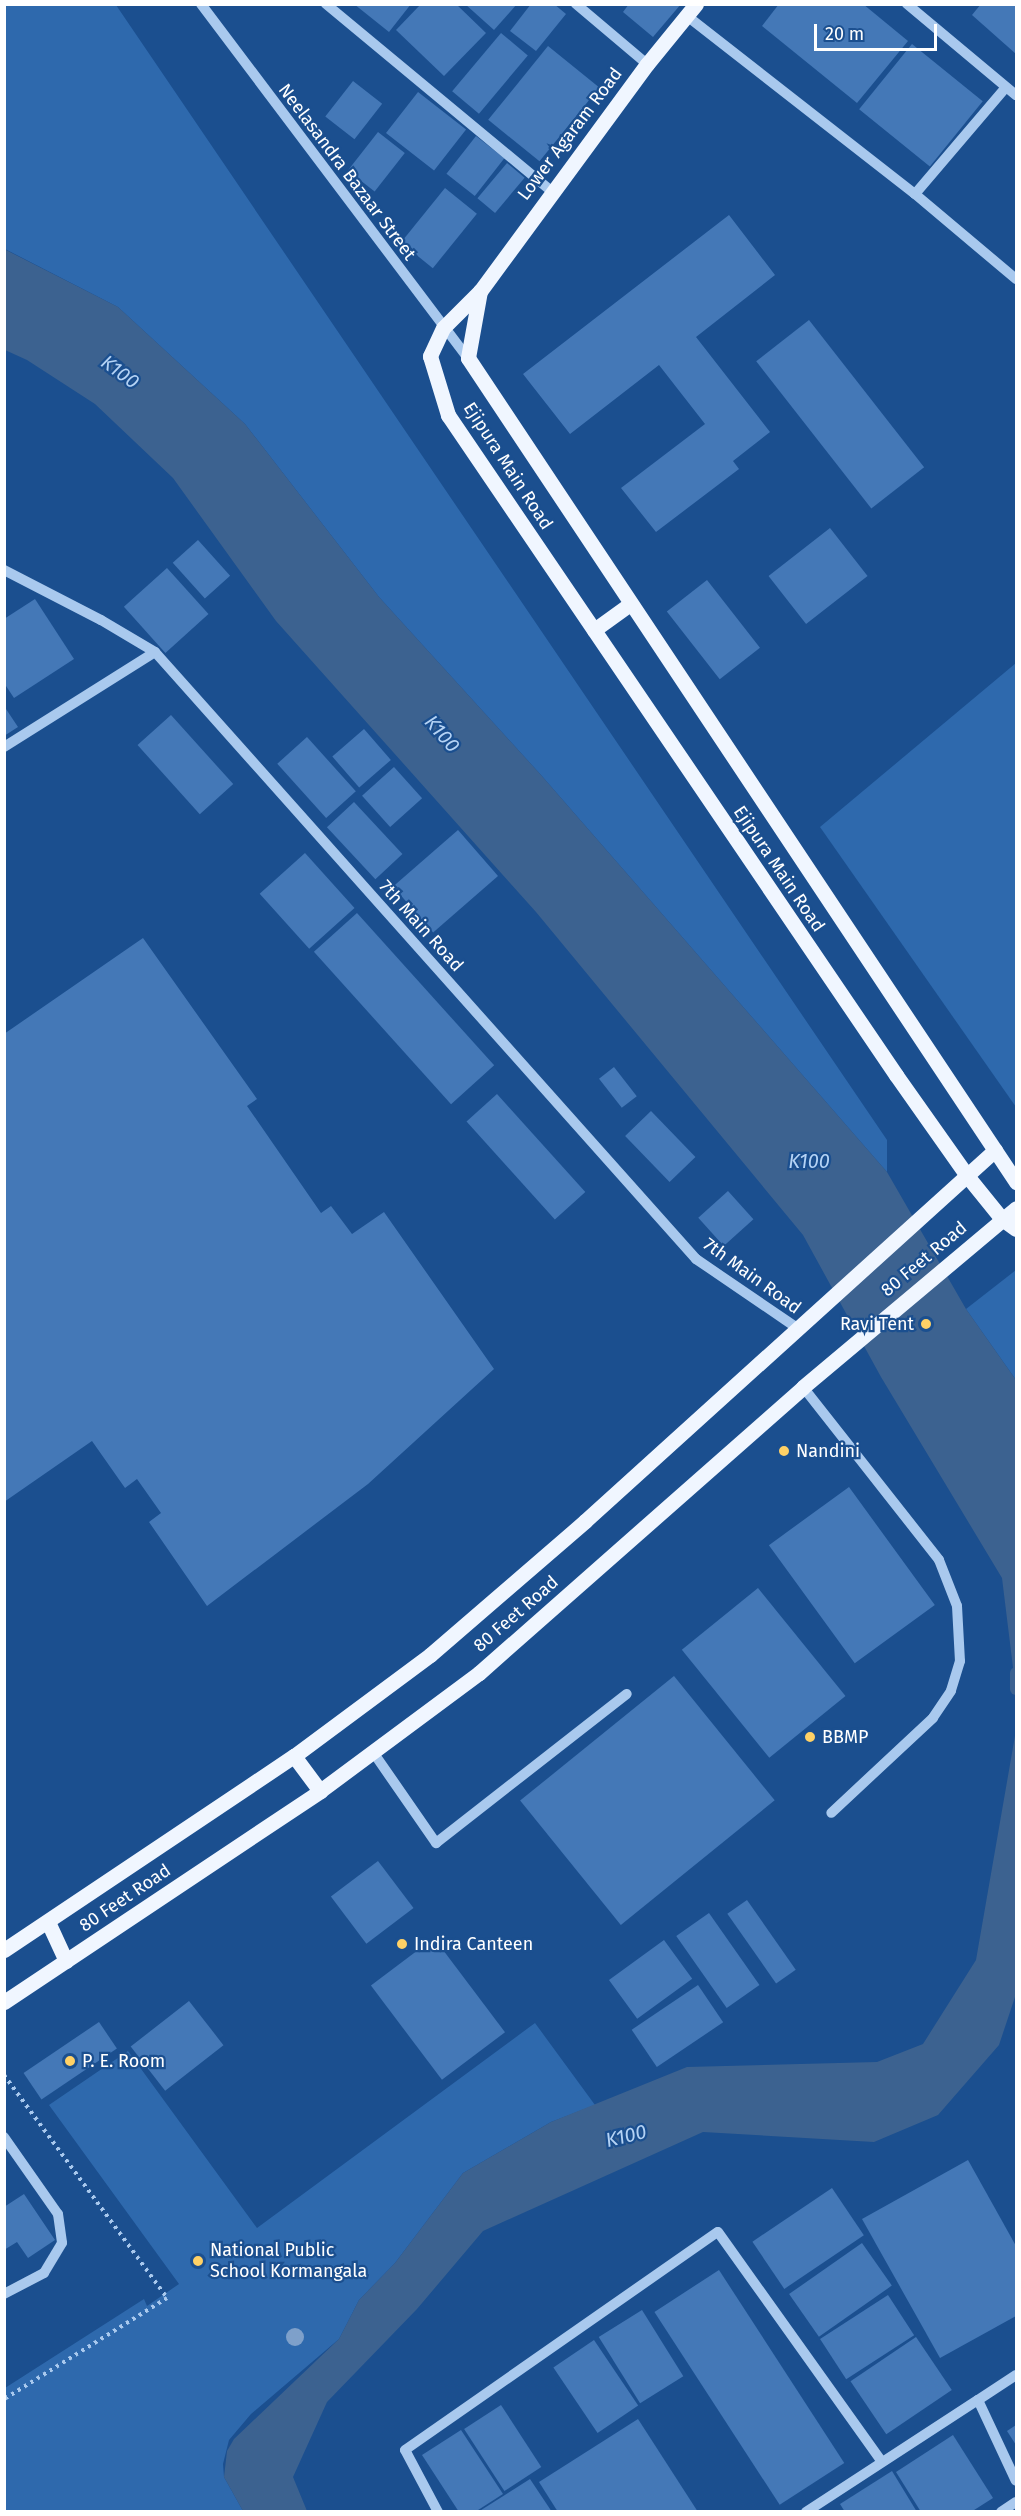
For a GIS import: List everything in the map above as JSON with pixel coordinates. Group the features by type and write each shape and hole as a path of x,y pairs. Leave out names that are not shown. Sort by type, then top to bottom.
{"main road":[{"name":"Lower Agaram Road","path":"480,291 551,191 647,64 692,10"},
{"name":"Ejipura Main Road","path":"480,291 443,328 430,356 448,415 968,1177 1002,1220 1017,1229"},
{"path":"468,358 480,291"},
{"name":"Ejipura Main Road","path":"468,358 1017,1182"},
{"path":"594,630 630,604"},
{"name":"80 Feet Road","path":"4,1950 294,1756 439,1647 585,1521 817,1309 968,1177 995,1150"},
{"name":"80 Feet Road","path":"4,2002 320,1791 479,1673 855,1342 1017,1208"},
{"path":"294,1756 320,1791"},
{"path":"48,1922 66,1961"}],"street":[{"path":"326,4 551,191"},
{"path":"576,4 647,64"},
{"path":"908,4 1017,95"},
{"name":"Neelasandra Bazaar Street","path":"207,7 443,328 468,358"},
{"path":"692,10 1017,279"},
{"path":"915,194 1006,87"},
{"name":"7th Main Road","path":"4,570 101,620 155,652 696,1259 797,1329"},
{"path":"4,747 155,652"},
{"path":"803,1387 939,1560 957,1606 960,1661 951,1691 933,1718 831,1813"},
{"path":"373,1752 436,1843 627,1694"},
{"path":"4,2137 58,2214 62,2243 44,2273 4,2294"},
{"path":"438,2511 405,2450 718,2232 882,2462"},
{"path":"806,2511 1017,2375"},
{"path":"978,2400 1017,2481"},
{"path":"1001,2511 1017,2502"}],"path":[{"path":"4,2075 167,2298 4,2399"}],"shaded area":[{"path":"4,5 116,5 887,1140 887,1172 541,775 379,597 245,424 118,307 5,249"},
{"path":"1016,663 1016,1107 820,827"},
{"path":"1016,1270 1016,1380 966,1309"},
{"name":"National Public School Kormangala","path":"535,2023 595,2105 551,2122 463,2173 395,2263 359,2300 339,2339 251,2414 229,2440 223,2464 224,2477 243,2511 5,2512 5,2388 144,2299 147,2306 179,2284 49,2105 128,2051 257,2228"}],"water":[{"name":"K100","path":"4,249 118,307 245,424 379,597 541,775 887,1172 966,1309 1016,1380 1016,1692 1002,1578 881,1377 803,1235 536,912 276,621 173,478 95,404 27,360 5,350"},
{"name":"K100","path":"1016,1730 1016,1994 999,2045 938,2115 874,2142 703,2132 483,2231 417,2309 327,2402 293,2477 307,2511 243,2511 224,2477 227,2451 234,2439 339,2339 359,2300 395,2263 463,2173 551,2122 687,2067 877,2062 923,2044 976,1960"}],"building":[{"path":"354,4 411,4 389,32"},
{"path":"421,4 456,4 486,33 444,76 396,30"},
{"path":"465,4 517,4 494,30"},
{"path":"531,4 554,4 566,14 536,51 510,31"},
{"path":"629,4 681,4 653,37 623,12"},
{"path":"779,4 863,4 908,41 857,103 762,26"},
{"path":"981,4 1016,4 1016,54 972,15"},
{"path":"501,33 528,55 479,114 452,91"},
{"path":"912,44 983,101 930,167 859,109"},
{"path":"548,46 599,88 540,161 488,120"},
{"path":"353,81 382,104 354,139 325,116"},
{"path":"418,92 466,130 434,171 386,133"},
{"path":"378,132 405,153 375,192 348,171"},
{"path":"476,136 504,158 475,196 446,174"},
{"path":"507,163 525,178 495,213 477,198"},
{"path":"445,188 477,214 433,268 401,242"},
{"path":"729,215 775,275 696,337 770,432 733,461 739,469 656,532 621,488 705,424 659,365 570,434 523,374"},
{"path":"809,320 924,467 871,509 756,361"},
{"path":"830,528 868,576 806,624 769,576"},
{"path":"198,540 230,576 205,598 173,563"},
{"path":"167,568 208,614 165,653 124,607"},
{"path":"707,580 760,648 720,679 667,611"},
{"path":"35,599 74,659 14,698 4,683 4,619"},
{"path":"4,706 18,727 4,736"},
{"path":"171,715 233,784 200,814 138,745"},
{"path":"364,729 391,760 359,787 332,757"},
{"path":"307,737 356,791 326,818 277,764"},
{"path":"394,767 422,798 390,827 362,796"},
{"path":"354,802 402,854 375,879 327,827"},
{"path":"458,830 498,876 433,932 393,886"},
{"path":"305,853 355,908 309,949 260,894"},
{"path":"357,913 494,1065 451,1104 314,952"},
{"path":"143,938 257,1099 247,1106 321,1213 331,1206 352,1234 384,1212 494,1369 368,1484 207,1606 149,1522 161,1513 137,1479 125,1488 92,1441 4,1502 4,1034"},
{"path":"614,1067 637,1096 622,1108 599,1079"},
{"path":"497,1094 585,1192 555,1220 467,1121"},
{"path":"651,1111 695,1157 670,1182 625,1136"},
{"path":"728,1191 753,1219 724,1246 698,1218"},
{"path":"849,1487 935,1605 855,1663 769,1545"},
{"path":"758,1588 845,1696 769,1758 682,1650"},
{"path":"674,1676 775,1800 621,1925 520,1801"},
{"path":"378,1861 414,1908 366,1944 331,1897"},
{"path":"747,1900 796,1970 776,1983 727,1914"},
{"path":"709,1913 759,1985 727,2008 676,1936"},
{"path":"434,1938 505,2032 442,2080 371,1986"},
{"path":"664,1940 692,1979 637,2019 609,1980"},
{"path":"698,1985 723,2022 657,2067 632,2030"},
{"path":"189,2001 223,2045 165,2091 131,2047"},
{"name":"P. E. Room","path":"99,2022 117,2049 41,2099 24,2073"},
{"path":"968,2160 1016,2246 1016,2316 940,2358 862,2219"},
{"path":"832,2188 864,2235 784,2289 752,2242"},
{"path":"24,2194 55,2240 28,2258 17,2242 4,2250 4,2207"},
{"path":"862,2243 892,2286 819,2337 789,2294"},
{"path":"719,2270 844,2463 780,2505 654,2312"},
{"path":"888,2295 914,2335 846,2379 820,2339"},
{"path":"642,2310 683,2376 640,2403 599,2337"},
{"path":"916,2337 952,2390 886,2434 851,2381"},
{"path":"594,2340 638,2405 598,2433 553,2367"},
{"path":"501,2405 541,2467 504,2491 464,2429"},
{"path":"638,2419 698,2512 558,2512 539,2482"},
{"path":"1016,2425 1016,2445 1007,2431"},
{"path":"461,2430 503,2494 475,2512 459,2512 422,2455"},
{"path":"953,2435 993,2498 971,2512 921,2512 896,2472"},
{"path":"892,2471 917,2512 845,2512 840,2504"},
{"path":"530,2479 552,2512 478,2512"}],"waterway":[{"name":"K100","path":"1016,1673 1016,1689"}],"place":[{"name":"Ravi Tent","path":"926,1324"},
{"name":"Nandini","path":"784,1451"},
{"name":"BBMP","path":"810,1737"},
{"name":"Indira Canteen","path":"402,1944"},
{"name":"P. E. Room","path":"70,2061"},
{"name":"National Public School Kormangala","path":"198,2261"}]}
